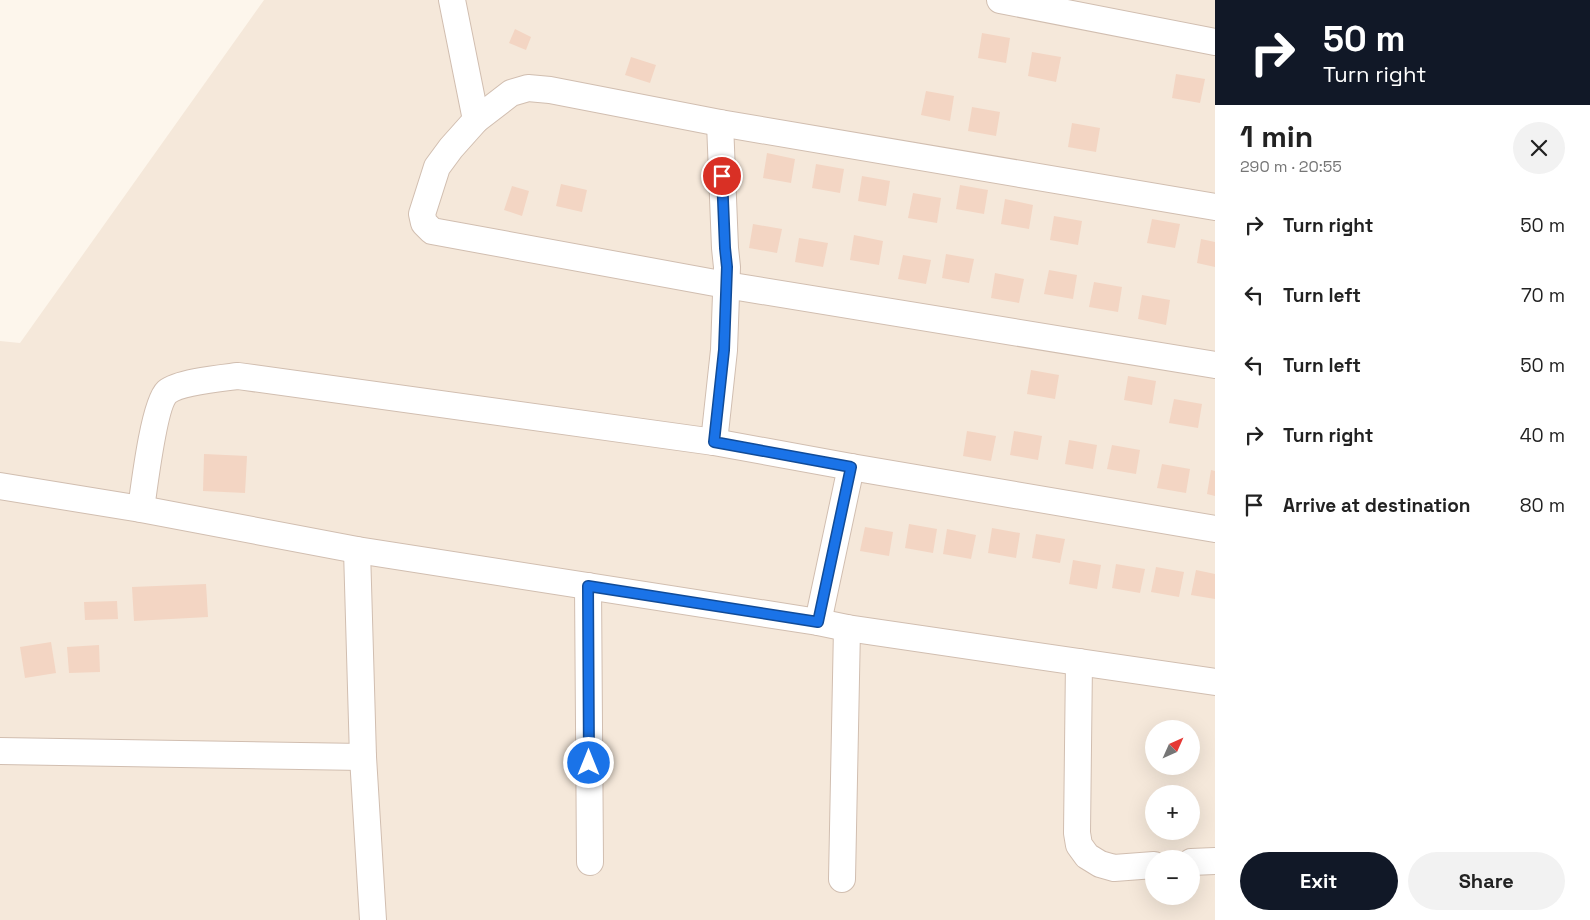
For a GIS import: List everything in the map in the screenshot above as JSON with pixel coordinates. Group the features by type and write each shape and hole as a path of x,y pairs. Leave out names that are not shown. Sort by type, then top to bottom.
{"street":[{"path":"452,0 476,120"},
{"path":"1000,0 1062,6 1215,42"},
{"path":"1215,207 720,123 550,90 528,88 511,93 476,120 451,148 437,167 422,214 424,223 432,231 726,285 1215,365"},
{"path":"714,442 724,350 727,267 720,123"},
{"path":"141,509 156,420 162,399 167,392 205,380 238,376 714,442 1215,529"},
{"path":"818,622 851,467"},
{"path":"0,486 141,509 357,550 847,628 1215,682"},
{"path":"357,550 363,757 374,920"},
{"path":"588,586 590,862"},
{"path":"842,879 847,628"},
{"path":"1079,662 1077,833 1079,845 1088,856 1100,864 1114,868 1145,866"},
{"path":"0,751 363,757"},
{"path":"1200,861 1215,860"}],"shaded area":[{"path":"264,0 1215,0 1215,920 0,920 0,341 20,343"}],"building":[{"path":"515,29 531,37 526,50 509,43"},
{"path":"982,33 1010,38 1006,63 978,58"},
{"path":"1032,52 1061,57 1056,82 1028,76"},
{"path":"631,57 656,65 650,83 625,75"},
{"path":"1176,74 1205,79 1200,103 1172,98"},
{"path":"926,91 954,96 950,121 921,115"},
{"path":"972,107 1000,112 996,136 968,131"},
{"path":"1072,123 1100,128 1096,152 1068,147"},
{"path":"767,153 795,159 791,183 763,178"},
{"path":"816,164 844,169 840,193 812,188"},
{"path":"862,176 890,181 886,206 858,201"},
{"path":"561,184 587,190 582,212 556,206"},
{"path":"960,185 988,190 984,214 956,209"},
{"path":"512,186 529,191 522,216 504,210"},
{"path":"913,193 941,198 937,223 908,218"},
{"path":"1005,199 1033,205 1029,229 1001,224"},
{"path":"1054,216 1082,221 1078,245 1050,240"},
{"path":"1152,219 1180,224 1175,248 1147,243"},
{"path":"753,224 782,229 777,253 749,248"},
{"path":"854,235 883,241 879,265 850,260"},
{"path":"799,238 828,243 823,267 795,262"},
{"path":"1201,239 1215,242 1215,267 1197,263"},
{"path":"946,254 974,259 969,283 942,278"},
{"path":"903,255 931,260 926,284 898,279"},
{"path":"1049,270 1077,275 1073,299 1044,294"},
{"path":"995,273 1024,279 1019,303 991,298"},
{"path":"1094,282 1122,287 1118,312 1089,307"},
{"path":"1142,295 1170,300 1166,325 1138,319"},
{"path":"1031,370 1059,375 1055,399 1027,394"},
{"path":"1128,376 1156,381 1152,405 1124,400"},
{"path":"1174,399 1202,404 1198,428 1169,423"},
{"path":"967,431 996,436 991,461 963,456"},
{"path":"1014,431 1042,436 1038,460 1010,455"},
{"path":"1069,440 1097,445 1093,469 1065,464"},
{"path":"1112,445 1140,450 1136,474 1107,469"},
{"path":"204,454 247,456 245,493 203,491"},
{"path":"1162,464 1190,469 1186,493 1157,488"},
{"path":"1211,470 1215,471 1215,496 1207,494"},
{"path":"909,524 937,529 933,553 905,548"},
{"path":"865,527 893,532 889,556 860,551"},
{"path":"992,528 1020,533 1016,558 988,553"},
{"path":"947,529 976,535 971,559 943,554"},
{"path":"1036,534 1065,539 1060,563 1032,558"},
{"path":"1073,560 1101,565 1097,589 1069,584"},
{"path":"1116,564 1145,569 1140,593 1112,588"},
{"path":"1156,567 1184,572 1179,597 1151,592"},
{"path":"1196,570 1215,574 1215,599 1191,595"},
{"path":"206,584 208,617 134,621 132,587"},
{"path":"117,601 118,619 85,620 84,602"},
{"path":"51,642 56,673 25,678 20,647"},
{"path":"99,645 100,672 69,673 67,647"}],"route":[{"path":"589,763 588,586 818,622 851,467 714,442 724,350 727,267 722,176"}]}
